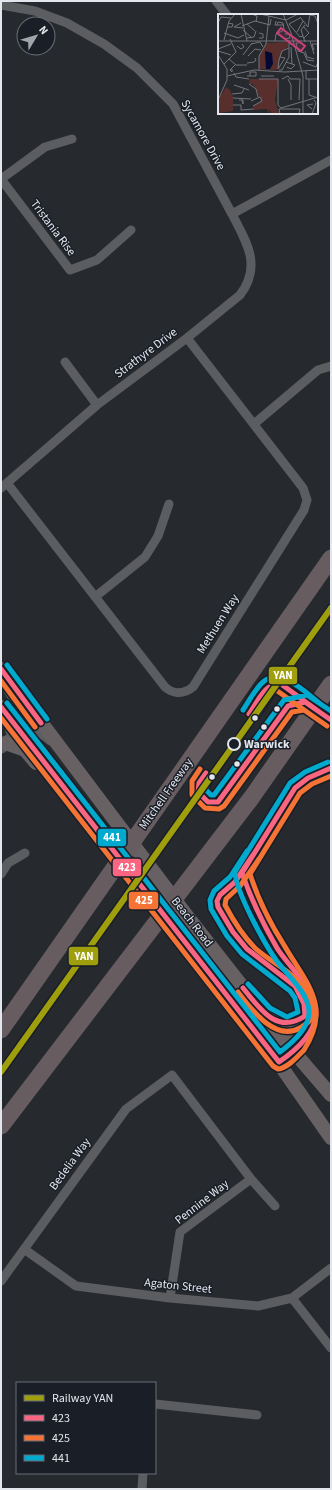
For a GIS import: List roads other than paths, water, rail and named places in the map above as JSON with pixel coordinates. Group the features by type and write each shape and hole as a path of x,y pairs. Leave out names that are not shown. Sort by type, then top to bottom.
{"highway":[{"name":"Mitchell Freeway","path":"1,1030 331,558"},
{"path":"1,1126 252,797 331,684"}],"main road":[{"name":"Beach Road","path":"1,669 187,916 290,1047 331,1095"},
{"path":"1,679 19,705 23,720 14,737 2,743"},
{"name":"Beach Road","path":"4,710 175,931 275,1057 331,1138"},
{"path":"1,728 4,710"},
{"path":"19,728 32,728 41,731 58,746"},
{"path":"2,743 24,750 85,814"},
{"path":"261,1010 285,1023 294,1023 305,1016"}],"street":[{"path":"216,1 226,14"},
{"name":"Sycamore Drive","path":"1,5 34,11 67,23 104,44 137,68 172,104 232,214"},
{"path":"1,179 45,147 72,139"},
{"path":"232,214 331,161"},
{"name":"Tristania Rise","path":"1,179 70,270 97,260 131,230"},
{"name":"Strathyre Drive","path":"4,486 97,405 187,338 234,301 245,289 249,281 252,265 249,248 232,214"},
{"name":"Methuen Way","path":"4,486 95,597 165,687 173,692 179,693 193,687 300,516 306,504 306,497 303,488 187,338"},
{"path":"65,362 97,405"},
{"path":"254,424 318,370 331,366"},
{"path":"95,597 145,557 158,536 169,504"},
{"path":"1,874 8,863 25,853"},
{"path":"275,1057 306,1036 315,1020 316,1013 315,1006 308,991 287,963"},
{"path":"290,1047 305,1016 304,1002 294,984"},
{"name":"Bedelia Way","path":"1,1281 126,1109 172,1075 252,1179"},
{"path":"252,1179 275,1206"},
{"name":"Pennine Way","path":"170,1298 180,1232 252,1179"},
{"name":"Agaton Street","path":"24,1249 76,1286 170,1298 258,1306 292,1298 331,1268"},
{"path":"292,1298 331,1348"},
{"path":"156,1404 257,1415"},
{"path":"142,1489 143,1474"}],"rail line":[{"name":"YAN","path":"1,1072 331,608"}],"place":[{"name":"Warwick","path":"234,744"}]}
